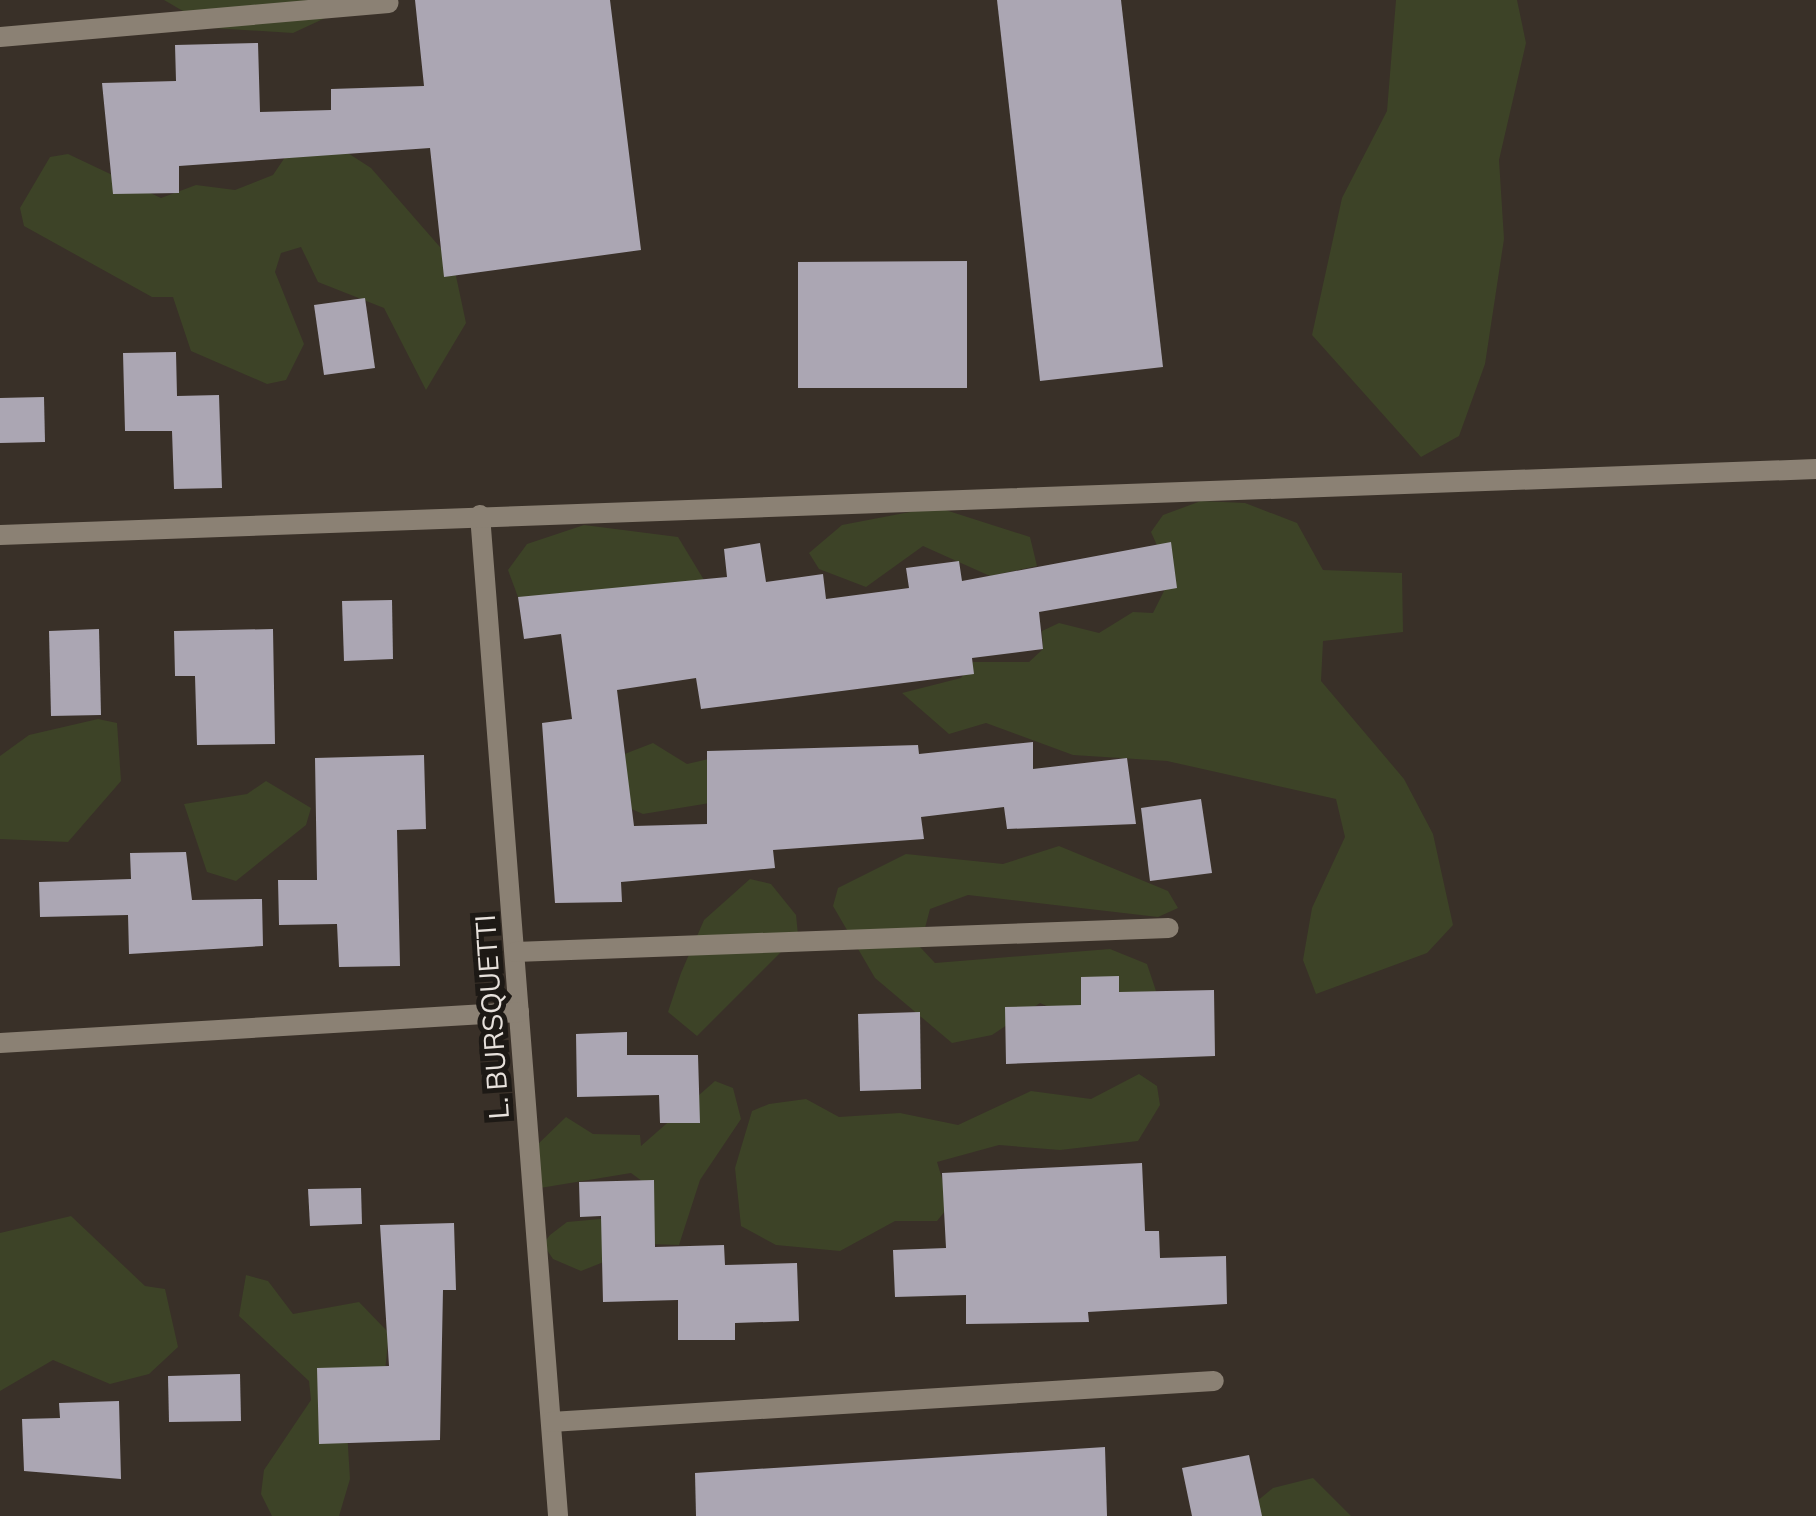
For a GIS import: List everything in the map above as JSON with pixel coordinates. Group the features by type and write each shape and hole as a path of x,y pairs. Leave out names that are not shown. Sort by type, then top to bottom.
{"street":[{"path":"0,37 389,3"},
{"path":"0,536 480,515 1816,469"},
{"name":"L. BURSQUETTI","path":"480,515 558,1516"},
{"path":"514,952 1169,928"},
{"path":"0,1042 519,1012"},
{"path":"551,1422 1214,1381"}],"green space":[{"path":"164,0 364,0 293,33 212,28"},
{"path":"1396,0 1517,0 1526,43 1499,160 1504,239 1485,364 1459,436 1421,457 1312,335 1342,198 1387,111"},
{"path":"306,126 371,168 453,262 466,323 426,390 384,308 318,282 301,247 281,253 275,272 304,344 286,380 267,384 191,351 173,297 152,297 24,226 20,208 50,157 68,154 161,198 196,185 235,190 273,175"},
{"path":"1201,501 1245,503 1297,523 1323,570 1402,573 1403,632 1323,641 1321,681 1404,779 1433,834 1453,925 1427,953 1316,994 1303,960 1312,908 1345,837 1336,799 1167,761 1073,755 986,723 949,734 902,693 961,678 973,662 1029,662 1043,649 1042,631 1059,623 1099,633 1133,612 1153,613 1171,577 1151,532 1163,515"},
{"path":"936,507 1030,537 1037,566 990,576 923,546 866,587 819,569 809,553 842,525"},
{"path":"584,525 678,537 704,580 538,604 518,597 508,570 527,544"},
{"path":"98,719 117,723 121,781 68,842 0,839 0,756 29,735"},
{"path":"653,743 687,764 726,755 722,801 643,814 615,802 622,755"},
{"path":"266,781 311,808 306,825 236,881 207,872 184,804 247,794"},
{"path":"1059,846 1168,891 1178,908 1158,917 968,895 930,909 920,947 935,963 1110,949 1147,964 1159,1000 1058,1011 1040,1003 992,1035 952,1043 875,978 833,906 838,888 906,854 1003,864"},
{"path":"750,879 771,884 796,915 798,935 697,1036 668,1012 681,973 704,920"},
{"path":"1139,1074 1157,1086 1160,1105 1138,1141 1060,1150 999,1145 937,1162 950,1205 937,1221 895,1221 840,1251 776,1245 741,1226 735,1168 752,1111 769,1104 806,1099 839,1117 900,1113 958,1125 1031,1091 1091,1099"},
{"path":"715,1081 733,1088 741,1119 700,1180 679,1245 649,1244 581,1271 553,1259 543,1244 550,1235 567,1222 611,1218 646,1184 631,1173 540,1188 536,1146 566,1117 593,1134 640,1135 641,1146"},
{"path":"71,1216 145,1286 165,1289 178,1347 149,1374 110,1384 53,1360 0,1391 0,1233"},
{"path":"246,1275 268,1281 293,1314 359,1302 389,1333 385,1371 346,1414 350,1479 339,1516 272,1516 261,1494 264,1470 311,1400 309,1381 239,1316"},
{"path":"1313,1478 1351,1516 1239,1516 1273,1488"}],"building":[{"path":"415,0 610,0 641,250 444,277 430,148 179,166 179,193 113,194 102,83 176,81 175,45 258,43 260,112 331,110 331,89 424,86"},
{"path":"997,0 1121,0 1163,367 1040,381"},
{"path":"967,261 967,388 798,388 798,262"},
{"path":"365,298 375,368 324,375 314,305"},
{"path":"176,352 177,396 219,395 222,488 174,489 172,431 125,431 123,353"},
{"path":"44,397 45,442 0,443 0,398"},
{"path":"1171,542 1177,588 1039,612 1043,649 972,658 974,674 701,709 696,678 617,690 634,826 707,824 707,751 918,745 919,754 1033,742 1033,769 1127,758 1136,824 1007,829 1004,807 921,817 924,839 773,850 775,868 621,882 622,902 555,903 542,723 572,719 561,634 524,639 518,597 727,577 724,549 760,543 766,582 823,574 826,599 909,588 906,568 959,561 962,581"},
{"path":"392,600 393,659 344,661 342,601"},
{"path":"99,629 101,715 51,716 49,631"},
{"path":"273,629 275,744 197,745 195,676 175,676 174,631"},
{"path":"424,755 426,829 397,830 400,966 339,967 337,924 279,925 278,880 317,880 315,758"},
{"path":"1201,799 1212,873 1150,881 1141,808"},
{"path":"186,852 192,900 262,899 263,946 129,954 128,915 40,917 39,882 131,879 130,853"},
{"path":"1119,976 1119,992 1214,990 1215,1056 1006,1064 1005,1007 1081,1005 1081,977"},
{"path":"920,1012 921,1089 860,1091 858,1014"},
{"path":"627,1032 627,1055 698,1055 700,1123 660,1123 659,1095 577,1097 576,1034"},
{"path":"1142,1163 1145,1231 1159,1231 1160,1258 1226,1256 1227,1304 1088,1312 1089,1322 966,1324 966,1295 895,1297 893,1250 946,1248 942,1173"},
{"path":"654,1180 655,1247 724,1245 725,1265 797,1263 799,1321 735,1323 735,1340 678,1340 678,1300 603,1302 601,1216 580,1217 579,1182"},
{"path":"361,1188 362,1224 310,1226 308,1189"},
{"path":"454,1223 456,1290 443,1290 440,1440 319,1444 317,1368 389,1366 380,1225"},
{"path":"240,1374 241,1421 169,1422 168,1376"},
{"path":"119,1401 121,1479 24,1471 22,1419 60,1418 59,1403"},
{"path":"1105,1447 1107,1516 696,1516 695,1473"},
{"path":"1249,1455 1262,1516 1192,1516 1182,1468"}]}
